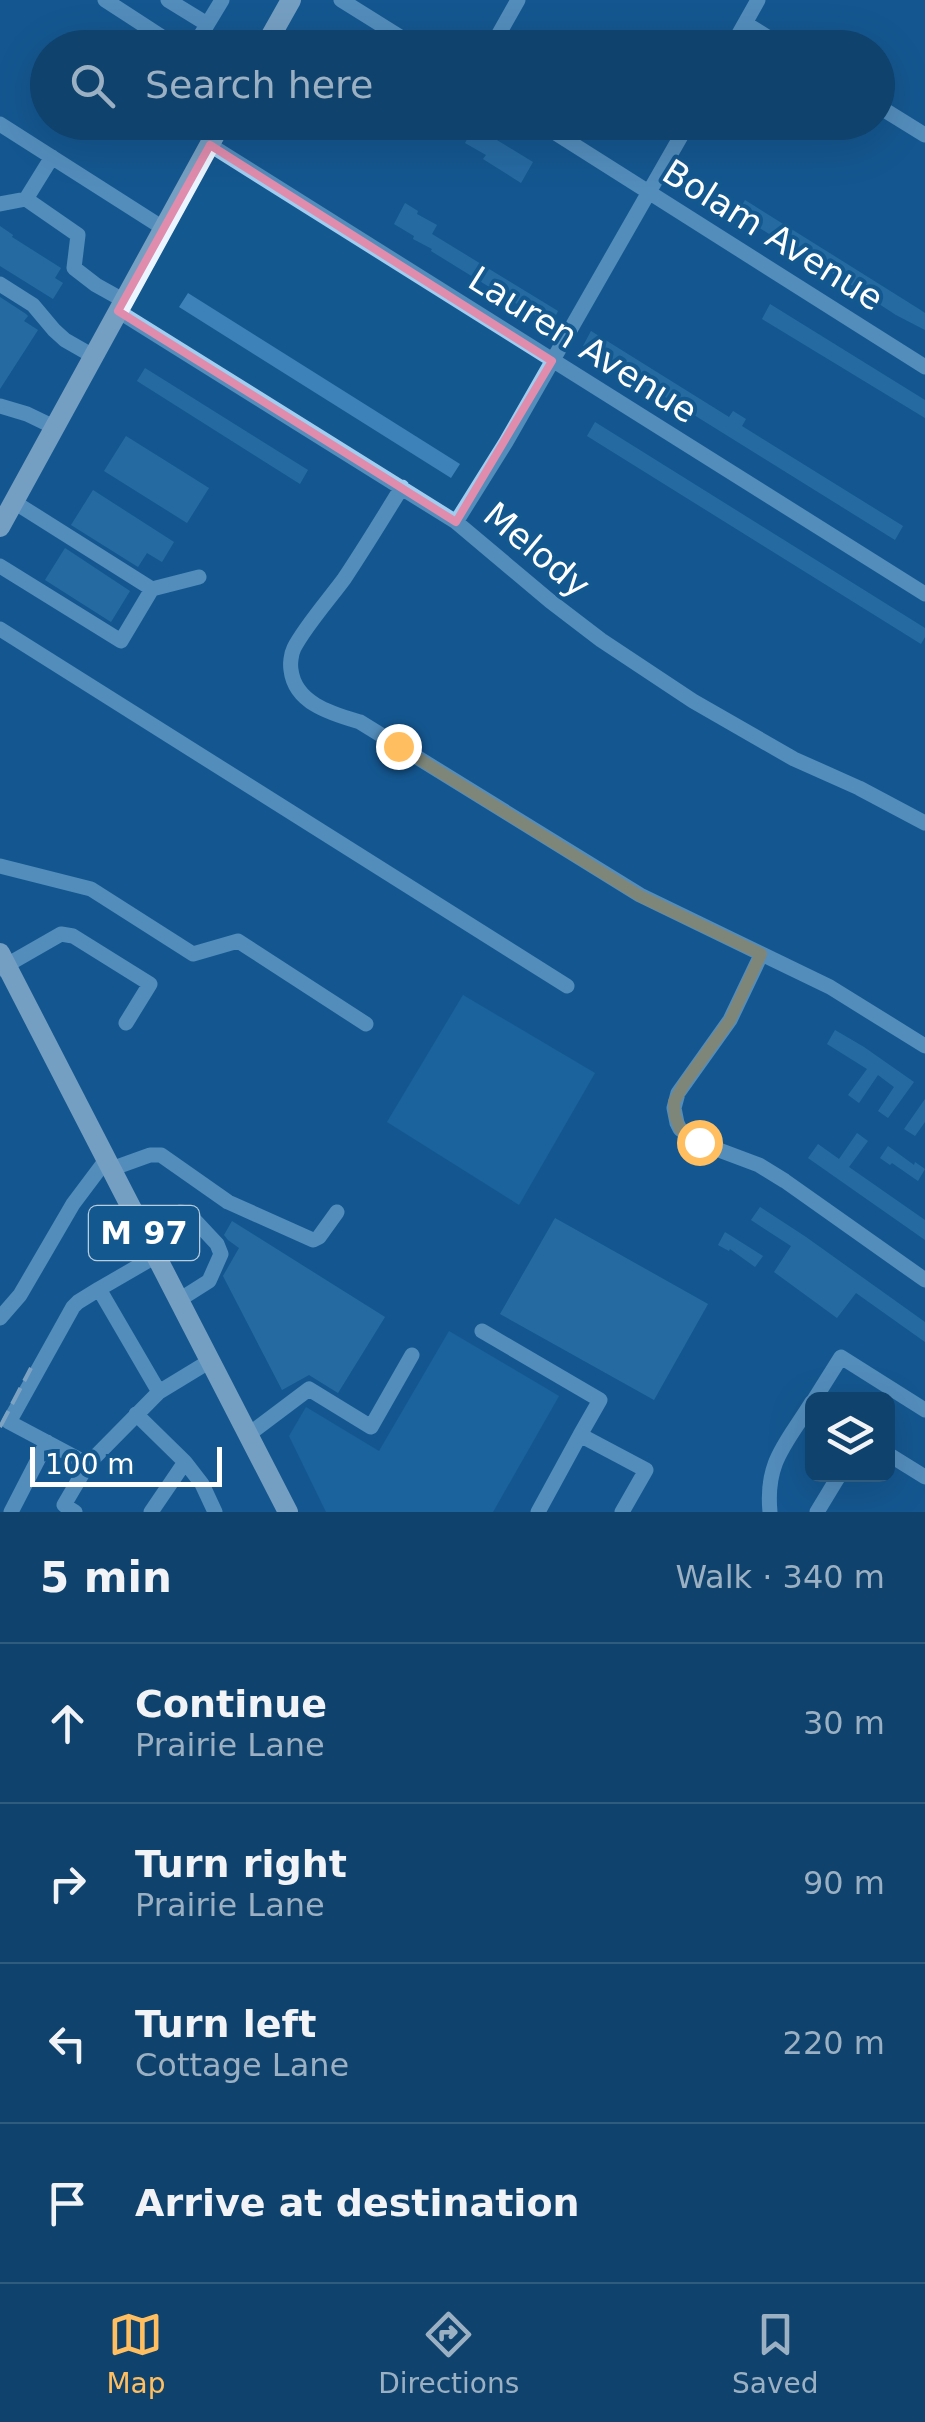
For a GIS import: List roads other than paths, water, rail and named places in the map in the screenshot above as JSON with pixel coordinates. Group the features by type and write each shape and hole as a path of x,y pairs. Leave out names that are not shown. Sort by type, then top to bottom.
{"main road":[{"path":"274,30 291,0"},
{"path":"0,527 213,140"},
{"name":"M 97","path":"2,962 288,1512"}],"street":[{"path":"105,0 152,30"},
{"path":"168,0 207,24"},
{"path":"204,30 222,0"},
{"path":"342,0 390,30"},
{"path":"501,30 518,0"},
{"path":"741,30 758,0"},
{"path":"745,22 757,30"},
{"path":"895,116 925,135"},
{"path":"0,124 163,228"},
{"name":"Bolam Avenue","path":"566,140 925,366"},
{"path":"456,522 679,140"},
{"name":"Lauren Avenue","path":"210,145 925,594"},
{"path":"0,204 26,199 52,157"},
{"name":"Melody","path":"26,199 78,235 74,268 120,306 456,522 601,640 693,702 794,760 860,788 925,823"},
{"path":"0,284 33,304 54,330 93,356"},
{"path":"0,406 54,427"},
{"path":"402,487 294,649 290,666 299,692 314,705 360,722 640,896 830,987 925,1046"},
{"path":"14,502 152,589"},
{"path":"0,566 121,641 152,589 199,577"},
{"path":"0,629 567,986"},
{"path":"0,866 90,889 193,954 238,941 366,1024"},
{"path":"2,962 60,934 73,936 150,984 126,1023"},
{"path":"761,954 730,1020 678,1094 674,1108 680,1129 694,1141 747,1160 785,1181 925,1280"},
{"path":"0,1318 20,1295 74,1204 109,1164 160,1155 228,1202 313,1240 338,1212"},
{"path":"145,1234 180,1212 188,1213 217,1244 221,1254 209,1281 179,1300"},
{"path":"0,1439 78,1302 156,1256"},
{"path":"99,1290 159,1392"},
{"path":"482,1331 600,1400 538,1512"},
{"path":"248,1435 310,1389 371,1427 412,1355"},
{"path":"819,1392 841,1357 925,1410"},
{"path":"66,1510 88,1464 136,1414 159,1392 210,1362"},
{"path":"136,1414 185,1462 202,1484 215,1512"},
{"path":"770,1512 768,1488 773,1464 805,1414"},
{"path":"9,1422 88,1464"},
{"path":"580,1435 646,1470 622,1512"},
{"path":"11,1512 48,1442"},
{"path":"895,1458 925,1477"},
{"path":"152,1512 185,1462"},
{"path":"817,1512 835,1482"}],"railway":[{"path":"0,1427 31,1368"}]}
